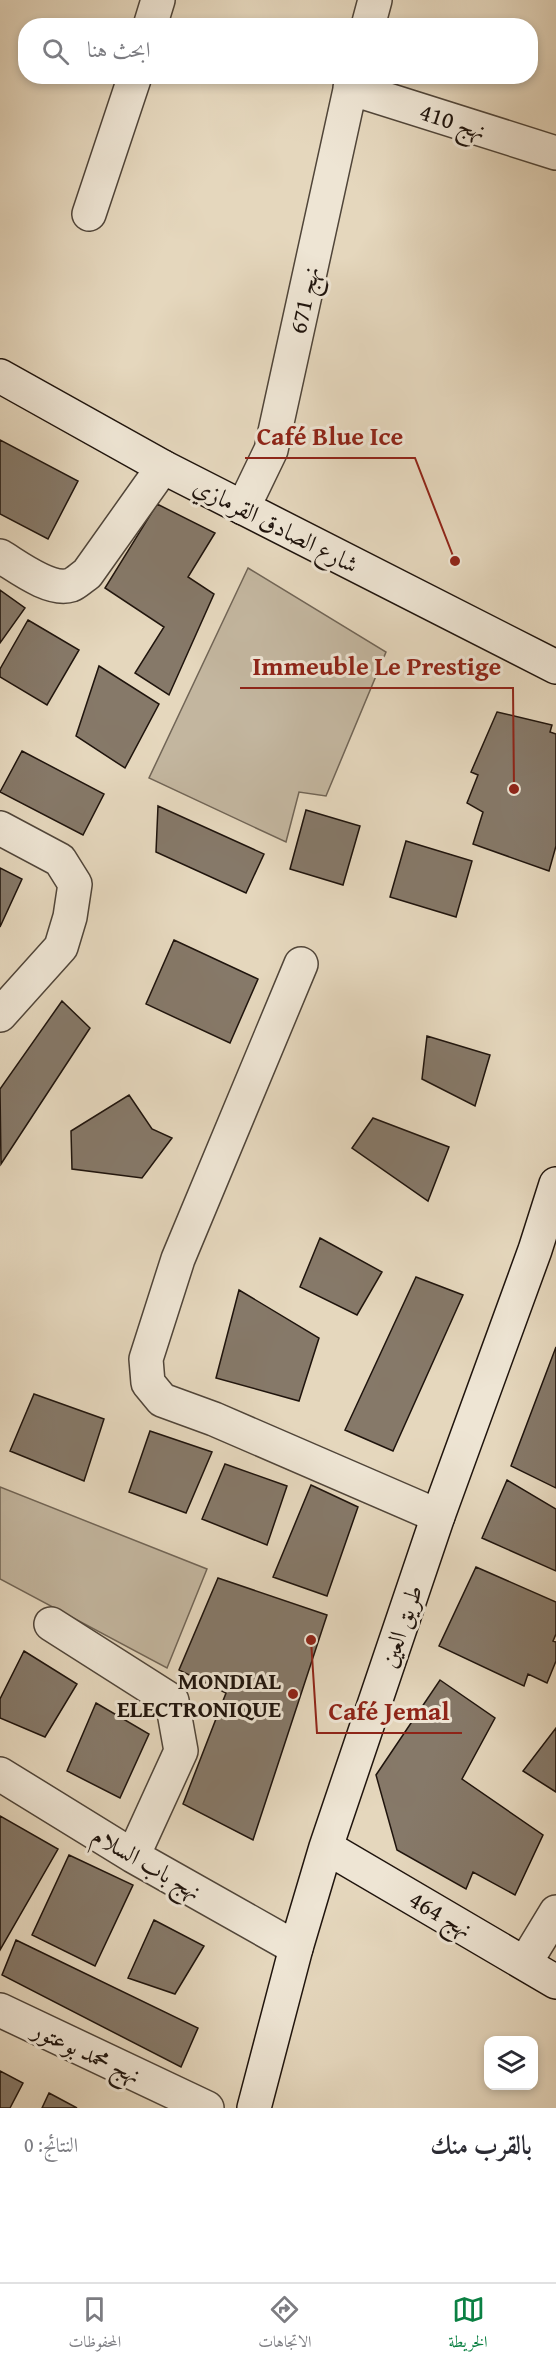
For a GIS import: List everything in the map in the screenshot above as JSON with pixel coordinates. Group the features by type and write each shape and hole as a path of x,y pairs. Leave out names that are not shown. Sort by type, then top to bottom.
{"street":[{"path":"152,18 158,0"},
{"path":"370,18 375,0"},
{"path":"90,214 132,84"},
{"name":"نهج 671","path":"243,508 271,450 352,84"},
{"name":"نهج 410","path":"358,84 556,153"},
{"name":"شارع الصادق القرمازي","path":"0,376 163,467 555,667"},
{"path":"0,556 38,579 58,586 72,585 87,574 163,467"},
{"path":"0,828 60,860 75,884 62,947 0,1015"},
{"path":"301,964 178,1259 146,1359 148,1383 162,1400 214,1419 438,1516"},
{"name":"طريق العين","path":"254,2108 296,1948 326,1847 438,1516 535,1250 556,1184"},
{"path":"51,1623 172,1701 181,1751 133,1856"},
{"name":"نهج باب السلام","path":"0,1774 133,1856 296,1948"},
{"name":"نهج 464","path":"326,1847 556,1982"},
{"path":"525,1963 556,1912"},
{"name":"نهج محمد بوعتور","path":"0,2010 207,2108"}],"shaded area":[{"path":"248,568 386,652 326,796 299,792 286,842 149,778"},
{"path":"0,1487 207,1569 167,1668 0,1579"}],"building":[{"path":"0,440 78,481 48,539 0,514"},
{"path":"157,504 215,533 188,577 214,594 169,695 135,673 164,627 105,588"},
{"path":"0,590 25,608 0,643"},
{"path":"28,620 79,650 47,705 0,677 0,669"},
{"path":"99,666 159,704 125,768 76,736"},
{"path":"497,712 552,725 550,732 556,734 556,846 549,871 473,844 483,812 467,803 478,775 471,772"},
{"path":"22,751 104,794 83,835 0,792"},
{"path":"158,806 264,854 246,893 156,852"},
{"path":"306,810 360,826 343,885 290,869"},
{"path":"406,841 472,861 456,917 390,897"},
{"path":"0,868 22,879 0,927"},
{"path":"174,940 258,979 230,1043 146,1004"},
{"path":"62,1001 90,1028 1,1164 0,1089"},
{"path":"427,1036 490,1055 475,1106 422,1079"},
{"path":"129,1095 152,1129 172,1138 142,1178 72,1169 71,1131"},
{"path":"373,1118 449,1147 428,1201 352,1148"},
{"path":"320,1238 382,1272 357,1315 300,1287"},
{"path":"416,1277 463,1295 393,1451 345,1430"},
{"path":"239,1290 319,1338 299,1401 216,1378"},
{"path":"556,1347 556,1488 511,1466"},
{"path":"34,1394 104,1419 84,1481 10,1451"},
{"path":"150,1431 212,1452 186,1513 129,1492"},
{"path":"225,1464 287,1486 267,1545 202,1519"},
{"path":"507,1480 556,1509 556,1571 482,1538"},
{"path":"311,1485 358,1507 327,1596 273,1577"},
{"path":"476,1567 556,1602 556,1634 553,1641 556,1642 556,1661 547,1683 528,1674 524,1686 439,1646"},
{"path":"218,1578 327,1615 253,1840 183,1804 226,1693 179,1670"},
{"path":"24,1651 77,1684 45,1737 0,1718 0,1699"},
{"path":"440,1680 495,1718 462,1779 543,1835 515,1895 473,1872 466,1889 397,1850 376,1775"},
{"path":"96,1703 149,1734 120,1798 67,1771"},
{"path":"556,1728 556,1792 523,1771"},
{"path":"0,1816 58,1849 0,1950"},
{"path":"69,1855 133,1885 95,1966 32,1935"},
{"path":"154,1920 204,1946 175,1994 128,1978"},
{"path":"16,1940 198,2028 181,2067 2,1975"},
{"path":"0,2071 23,2083 10,2108 0,2108"},
{"path":"49,2093 77,2108 42,2108"}],"place":[{"name":"Café Blue Ice","path":"455,561"},
{"name":"Immeuble Le Prestige","path":"514,789"},
{"name":"Café Jemal","path":"311,1640"},
{"name":"MONDIAL ELECTRONIQUE","path":"293,1694"}]}
